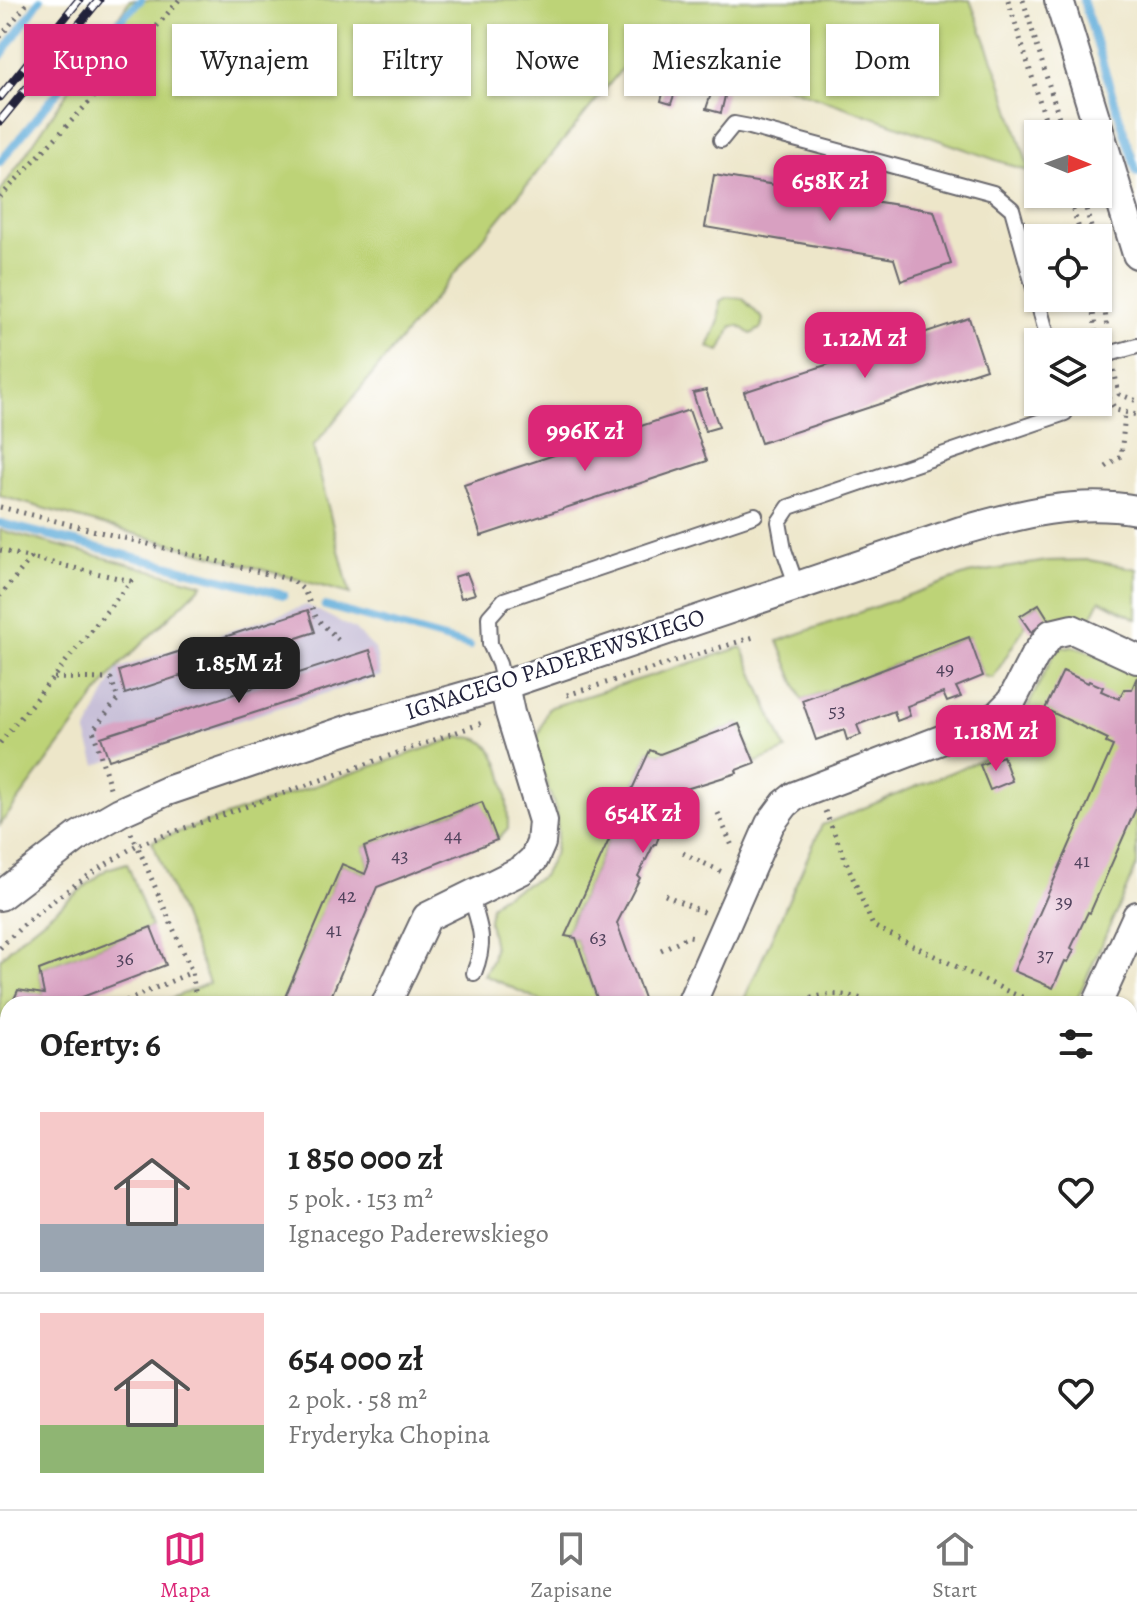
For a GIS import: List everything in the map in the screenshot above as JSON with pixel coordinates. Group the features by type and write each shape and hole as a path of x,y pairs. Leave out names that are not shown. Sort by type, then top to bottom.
{"street":[{"path":"1059,0 1137,254"},
{"name":"IGNACEGO PADEREWSKIEGO","path":"0,896 80,835 120,812 167,791 353,728 504,685 796,584 961,531 1065,506 1137,510"},
{"path":"695,996 770,824 795,796 993,720 1011,702 1034,657 1051,634 1072,629 1137,659"},
{"path":"390,996 427,917 522,870 534,859 541,843 543,821 497,718 504,685"},
{"path":"1101,996 1137,916"}],"lane":[{"path":"721,140 734,124 750,127 993,193 1012,209 1045,328"},
{"path":"1112,358 1137,346"},
{"path":"796,584 784,550 779,522 789,507 1056,416"},
{"path":"504,685 490,644 489,617 504,600 755,515"},
{"path":"470,895 482,941 481,955 474,973"}],"path":[{"path":"0,37 30,0"},
{"path":"0,197 123,66 179,0"},
{"path":"1008,0 1046,120"},
{"path":"1023,0 1060,120"},
{"path":"1114,365 1119,394 1137,401"},
{"path":"1112,404 1116,410 1137,415"},
{"path":"1106,467 1121,456 1125,413"},
{"path":"0,507 292,580 304,590 317,619 340,641"},
{"path":"0,550 131,581 0,743"},
{"path":"0,596 31,558"},
{"path":"556,698 757,636"},
{"path":"53,678 111,679 118,699 93,730 115,800"},
{"path":"110,709 115,716"},
{"path":"489,736 497,718"},
{"path":"0,948 97,869 137,845 497,718"},
{"path":"814,789 873,926 1019,996"},
{"path":"137,845 192,972 196,996"},
{"path":"683,853 744,883"},
{"path":"665,895 727,922"},
{"path":"137,996 192,972"},
{"path":"819,996 827,993 858,996"}],"shaded area":[{"path":"307,605 354,629 375,649 381,676 96,765 86,733 117,669"}],"green space":[{"path":"130,0 970,0 1024,153 1024,170 810,95 810,24 624,24 624,66 608,86 608,24 487,24 487,96 600,96 313,447 350,594 0,496 0,192 65,96 156,96 156,24 114,24"},
{"path":"727,297 743,299 763,319 761,328 751,334 740,326 732,326 720,351 708,347 719,321 720,301"},
{"path":"0,530 203,584 116,669 0,825"},
{"path":"1089,560 1137,569 1137,619 1100,600 1089,622 1072,615 1049,620 1038,604 1021,616 1026,624 993,678 983,676 968,637 802,700 778,641 968,574 1047,561"},
{"path":"1072,646 1137,668 1137,865 1079,996 746,996 822,825 998,753 994,739 1019,724 1060,648"},
{"path":"742,647 786,750 755,763 739,724 660,754 650,750 565,935 576,938 596,996 530,996 484,975 494,948 489,921 491,906 500,897 543,876 554,855 558,833 556,811 534,747 548,708"},
{"path":"459,737 476,738 487,745 499,766 506,792 508,828 497,840 481,802 364,847 369,864 365,874 342,864 285,996 177,996 209,983 152,841"},
{"path":"127,863 151,927 39,970 44,994 18,990 15,996 0,996 0,959 23,936 107,869"}],"building":[{"path":"662,96 674,96 671,104 661,101"},
{"path":"710,96 725,96 721,113 706,109"},
{"path":"714,175 934,211 951,264 901,281 894,259 705,227"},
{"path":"969,318 986,369 761,443 744,392"},
{"path":"706,390 719,427 705,431 693,393"},
{"path":"689,410 707,461 481,536 464,485"},
{"path":"467,573 475,594 461,598 454,577"},
{"path":"1039,604 1049,620 1031,632 1020,616"},
{"path":"308,610 315,632 125,694 119,671"},
{"path":"969,637 983,676 956,687 961,697 947,702 943,693 907,706 910,716 897,721 894,711 857,725 861,735 847,740 844,730 816,740 802,700"},
{"path":"370,650 377,673 109,760 101,737"},
{"path":"1063,671 1103,687 1101,691 1119,699 1124,689 1132,689 1137,677 1137,806 1090,913 1071,948 1074,950 1068,962 1065,961 1053,988 1014,971 1113,746 1106,743 1108,739 1045,709"},
{"path":"739,724 755,763 675,796 656,844 617,923 643,996 596,996 576,938 565,936 650,750 660,754"},
{"path":"1003,756 1012,781 990,790 980,765"},
{"path":"482,802 497,840 377,887 331,996 285,996 342,864 365,874 369,864 364,847"},
{"path":"151,927 166,965 85,996 15,996 18,990 44,994 39,970"}],"waterway":[{"path":"0,57 40,0"},
{"path":"0,162 103,37 141,0"},
{"path":"1083,0 1137,173"},
{"path":"0,523 284,595"},
{"path":"325,606 470,646"}],"railway":[{"path":"0,97 79,0"},
{"path":"0,121 99,0"}]}
